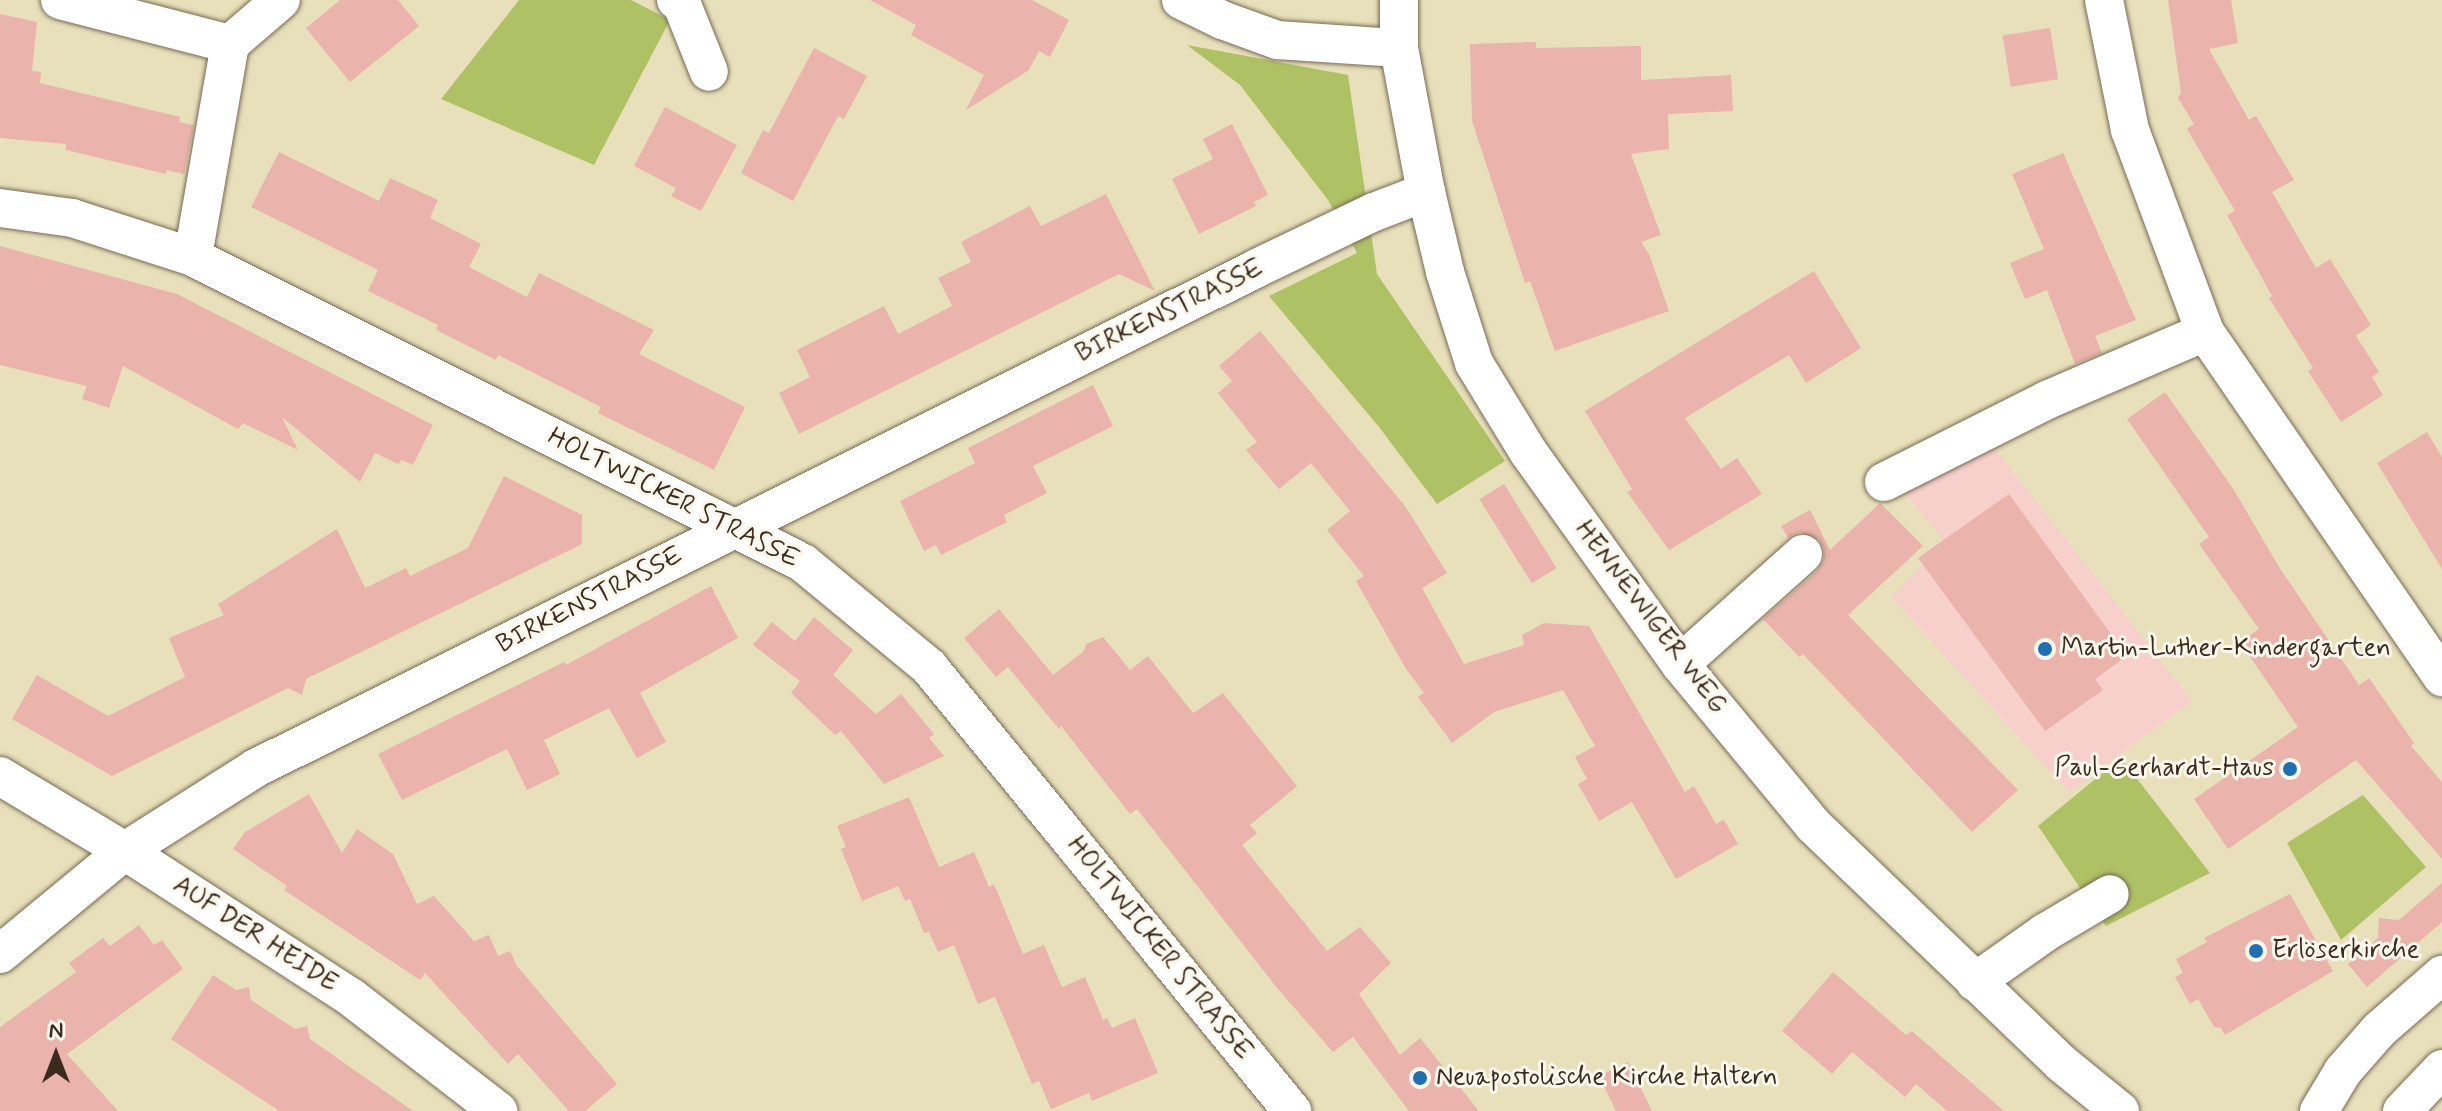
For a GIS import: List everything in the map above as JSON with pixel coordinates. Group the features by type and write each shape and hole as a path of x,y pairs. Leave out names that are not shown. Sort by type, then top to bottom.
{"street":[{"path":"60,0 230,44"},
{"path":"193,257 230,44 281,0"},
{"path":"676,0 681,2 709,72"},
{"path":"1181,0 1222,20 1277,40 1399,48"},
{"name":"HENNEWIGER WEG","path":"1399,0 1399,48 1426,192 1445,272 1474,363 1529,453 1680,664 1813,825 2061,1063 2120,1111"},
{"path":"2104,0 2130,130 2205,332 2442,677"},
{"name":"BIRKENSTRASSE","path":"0,954 125,851 256,768 1255,269 1374,212 1426,192"},
{"name":"HOLTWICKER STRASSE","path":"0,208 72,218 193,257 803,563 929,667 1292,1111"},
{"path":"1884,482 2047,400 2205,332"},
{"path":"1680,664 1803,554"},
{"name":"AUF DER HEIDE","path":"0,776 125,851 352,998 498,1111"},
{"path":"1975,982 2046,932 2110,894"},
{"path":"2319,1111 2343,1071 2379,1030 2442,975"},
{"path":"2402,1111 2442,1069"}],"shaded area":[{"name":"Martin-Luther-Kindergarten","path":"1991,443 2192,701 2069,792 1891,597 1945,542 1898,484"}],"green space":[{"path":"519,0 631,0 670,20 594,165 441,99"},
{"path":"1187,45 1348,75 1377,274 1505,461 1437,504 1379,427 1269,296 1357,253 1328,200 1240,85"},
{"path":"2121,758 2210,873 2106,926 2038,826"},
{"path":"2363,795 2426,867 2341,940 2287,843"}],"building":[{"path":"340,0 398,0 419,26 350,82 306,28"},
{"path":"870,0 1032,0 1069,20 1050,57 1039,51 1029,70 966,110 984,75 911,35 916,25"},
{"path":"2168,0 2231,0 2238,43 2209,49 2249,120 2256,116 2294,180 2272,192 2316,268 2330,259 2371,325 2356,336 2379,372 2372,377 2383,395 2341,422 2308,371 2313,368 2269,298 2272,296 2227,215 2235,211 2187,129 2194,124 2178,98 2181,93"},
{"path":"0,14 37,22 32,71 41,72 40,83 180,117 179,122 194,125 184,174 167,170 166,174 66,150 66,144 0,138"},
{"path":"2050,28 2058,79 2011,87 2003,36"},
{"path":"1536,42 1536,48 1641,46 1641,80 1731,75 1733,111 1668,114 1669,149 1631,154 1661,235 1641,242 1649,254 1669,311 1555,351 1530,281 1525,283 1472,121 1470,44"},
{"path":"814,48 867,76 844,119 838,116 793,201 741,173 763,130 769,133"},
{"path":"665,107 737,145 701,211 671,196 676,188 634,166"},
{"path":"1232,124 1268,195 1254,202 1256,206 1199,234 1172,179 1213,159 1203,139"},
{"path":"279,152 379,201 390,178 438,200 430,218 481,244 469,267 527,297 539,273 654,330 639,354 745,407 714,470 598,413 601,407 498,355 496,360 436,330 438,325 368,291 378,270 251,207"},
{"path":"2063,153 2136,320 2095,336 2102,353 2075,364 2047,290 2025,299 2010,263 2044,249 2012,174"},
{"path":"1106,194 1155,291 1119,274 799,434 779,393 810,377 797,350 884,306 898,334 952,306 938,278 971,262 961,242 1030,206 1041,226"},
{"path":"0,246 177,294 433,425 413,465 402,460 398,464 375,453 360,482 282,417 298,450 243,423 238,429 123,366 109,408 82,399 87,386 0,365"},
{"path":"1814,271 1861,348 1806,383 1789,355 1685,418 1721,469 1737,458 1762,494 1669,550 1627,492 1632,489 1585,411"},
{"path":"1260,331 1405,506 1447,573 1422,588 1464,664 1524,645 1522,635 1544,623 1589,626 1685,792 1694,786 1716,824 1724,820 1738,844 1676,879 1632,802 1599,821 1578,784 1587,779 1575,757 1595,746 1563,690 1494,712 1452,743 1418,697 1424,693 1406,669 1356,581 1364,576 1327,530 1350,511 1311,463 1279,489 1246,450 1257,442 1218,393 1232,381 1219,366"},
{"path":"1093,385 1113,426 1033,466 1047,493 1004,515 1007,522 941,555 936,545 924,551 900,501 975,463 968,448"},
{"path":"2165,392 2234,490 2279,567 2359,685 2369,678 2414,743 2411,746 2442,782 2442,859 2356,760 2228,849 2194,799 2298,727 2240,642 2259,629 2199,544 2209,537 2127,419"},
{"path":"2427,432 2442,457 2442,569 2377,463"},
{"path":"504,476 582,515 582,544 306,679 302,695 288,688 112,776 12,719 37,675 108,716 185,677 169,638 224,615 218,604 337,529 365,588 406,568 410,576 468,548"},
{"path":"1504,484 1556,568 1532,583 1479,499"},
{"path":"2009,494 2127,656 2095,679 2103,690 2045,731 1918,558"},
{"path":"1880,503 1923,546 1848,615 2018,790 1972,832 1803,654 1799,657 1763,619 1818,570 1824,560 1824,549 1819,539 1799,532 1788,538 1781,526 1810,510 1830,550"},
{"path":"711,586 738,638 640,693 666,742 637,758 609,708 544,740 560,774 527,790 507,749 402,800 378,754 564,662 566,665"},
{"path":"999,609 1053,675 1084,651 1086,644 1103,637 1130,670 1148,656 1193,713 1223,693 1297,786 1250,825 1257,833 1242,845 1327,951 1360,927 1391,963 1359,994 1400,1055 1420,1038 1479,1111 1409,1111 1353,1037 1333,1052 1277,988 1137,809 1130,814 1061,726 1059,729 1008,667 996,677 964,638"},
{"path":"814,617 853,650 833,675 876,714 901,694 934,734 929,738 944,756 884,784 841,731 835,735 791,693 800,681 753,645 772,622 795,641"},
{"path":"309,794 342,853 357,829 393,854 417,904 434,896 474,941 489,935 498,956 510,951 517,966 617,1084 585,1111 569,1111 518,1054 508,1064 425,973 420,980 284,890 287,886 233,849 245,832"},
{"path":"909,797 939,867 974,852 989,887 994,884 1023,954 1044,945 1062,987 1085,977 1103,1020 1107,1018 1112,1028 1135,1018 1158,1073 1092,1101 1089,1093 1051,1109 1039,1081 1032,1084 995,997 978,1004 954,945 938,952 929,932 924,933 910,899 905,901 898,886 862,901 841,849 846,847 837,826"},
{"path":"2442,883 2442,922 2367,987 2348,964 2378,938 2379,918 2399,920"},
{"name":"Erlöserkirche","path":"2290,894 2333,971 2225,1035 2221,1028 2214,1027 2198,999 2190,1004 2175,977 2183,973 2176,959 2207,942 2204,938"},
{"path":"139,925 154,945 162,940 183,969 67,1054 118,1111 0,1111 0,1027 76,972 69,963 103,938 110,946"},
{"path":"1833,972 1906,1035 1912,1031 2004,1111 1947,1111 1916,1084 1905,1097 1852,1052 1832,1074 1782,1031"},
{"path":"213,975 236,990 249,987 251,1000 295,1029 307,1026 310,1039 413,1111 279,1111 171,1039"},
{"path":"1628,1062 1652,1111 1616,1111 1599,1076"}],"place":[{"name":"Martin-Luther-Kindergarten","path":"2045,649"},
{"name":"Paul-Gerhardt-Haus","path":"2290,769"},
{"name":"Erlöserkirche","path":"2256,951"},
{"name":"Neuapostolische Kirche Haltern","path":"1420,1078"}]}
